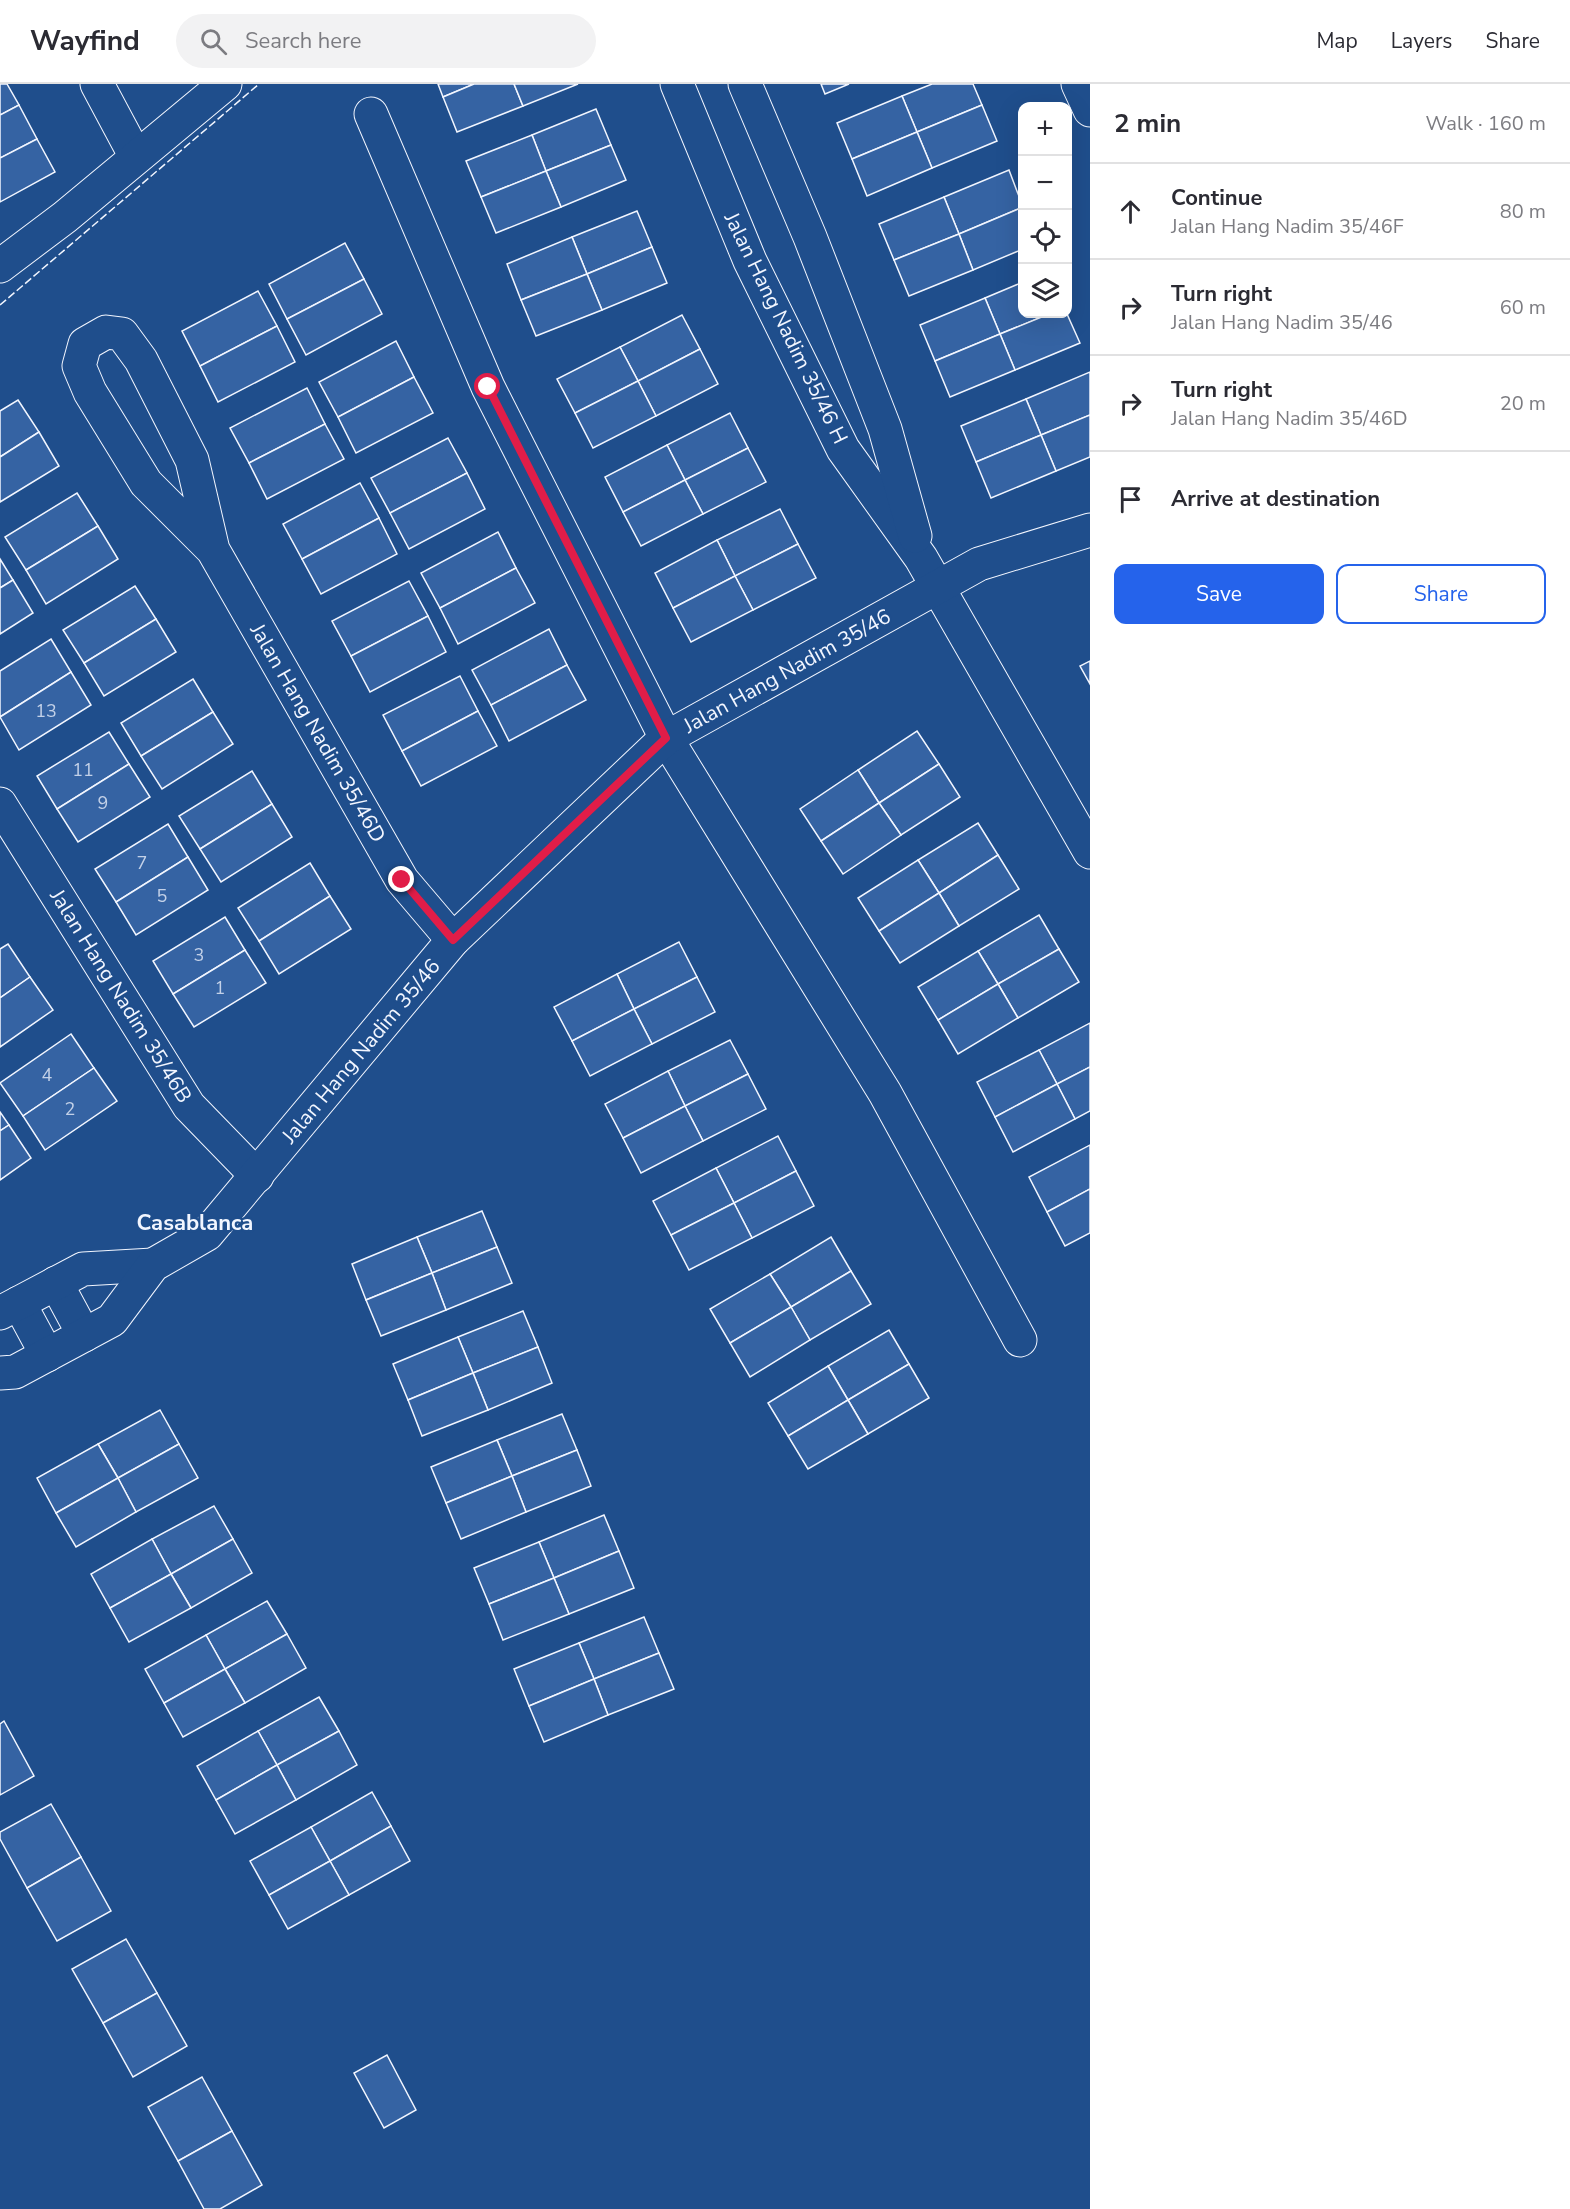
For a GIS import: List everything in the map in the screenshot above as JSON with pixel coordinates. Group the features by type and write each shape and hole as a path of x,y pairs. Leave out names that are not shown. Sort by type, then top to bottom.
{"street":[{"path":"97,84 136,157"},
{"path":"0,266 65,217 225,84"},
{"name":"Jalan Hang Nadim 35/46 H","path":"677,84 750,261 843,448 921,558 1090,852"},
{"name":"Jalan Hang Nadim 35/46 H","path":"745,84 810,237 885,429 921,558"},
{"path":"1078,84 1090,111"},
{"path":"371,114 488,387 666,738 885,1093 1020,1340"},
{"name":"Jalan Hang Nadim 35/46D","path":"213,550 192,460 141,360 122,334 106,332 85,344 79,366 90,392 146,483 213,550 402,880 453,940"},
{"name":"Jalan Hang Nadim 35/46","path":"0,1373 15,1372 112,1320 153,1265 207,1234 453,940 666,738 979,564 1090,530"},
{"name":"Jalan Hang Nadim 35/46B","path":"0,804 189,1106 256,1176"},
{"name":"Jalan Hang Nadim 35/46","path":"9,1308 83,1269 153,1265"},
{"path":"56,1283 84,1335"},
{"path":"9,1308 47,1355"}],"building":[{"path":"0,84 7,84 19,105 0,115"},
{"path":"438,84 474,84 443,97"},
{"path":"474,84 514,84 523,106 457,132 443,97"},
{"path":"514,84 578,84 523,106"},
{"path":"821,84 849,84 825,94"},
{"path":"932,84 973,84 982,105 917,132 902,96"},
{"path":"902,96 917,132 852,159 837,123"},
{"path":"19,105 37,139 0,158 0,115"},
{"path":"982,105 997,141 932,168 917,132"},
{"path":"596,109 611,145 546,171 532,135"},
{"path":"917,132 932,168 867,196 852,159"},
{"path":"532,135 546,171 481,197 466,161"},
{"path":"37,139 55,172 0,202 0,158"},
{"path":"611,145 626,180 561,207 546,171"},
{"path":"1009,170 1018,194 1018,209 959,234 944,197"},
{"path":"546,171 561,207 496,233 481,197"},
{"path":"944,197 959,234 894,260 879,224"},
{"path":"1018,209 1018,251 973,270 959,234"},
{"path":"637,211 652,247 587,274 572,237"},
{"path":"959,234 973,270 909,296 894,260"},
{"path":"572,237 587,274 521,300 507,264"},
{"path":"345,243 364,279 287,319 269,284"},
{"path":"652,247 667,283 602,310 587,274"},
{"path":"587,274 602,310 536,336 521,300"},
{"path":"364,279 382,314 306,355 287,319"},
{"path":"1018,284 1018,318 1039,318 1000,334 985,298"},
{"path":"258,291 277,326 200,366 182,331"},
{"path":"985,298 1000,334 935,361 920,325"},
{"path":"682,315 700,349 638,381 620,347"},
{"path":"1039,318 1069,318 1080,343 1015,370 1000,334"},
{"path":"277,326 295,362 218,402 200,366"},
{"path":"1000,334 1015,370 950,397 935,361"},
{"path":"396,341 414,377 338,417 319,382"},
{"path":"620,347 638,381 575,413 557,379"},
{"path":"700,349 718,384 656,416 638,381"},
{"path":"1090,372 1090,415 1041,435 1026,399"},
{"path":"414,377 433,413 356,453 338,417"},
{"path":"638,381 656,416 593,448 575,413"},
{"path":"307,388 325,424 249,463 230,428"},
{"path":"1026,399 1041,435 976,462 961,426"},
{"path":"18,400 39,432 0,457 0,411"},
{"path":"730,413 748,448 685,480 667,445"},
{"path":"1090,415 1090,457 1056,471 1041,435"},
{"path":"325,424 344,459 267,499 249,463"},
{"path":"39,432 59,466 0,502 0,457"},
{"path":"1041,435 1056,471 991,498 976,462"},
{"path":"448,438 467,473 390,513 371,478"},
{"path":"667,445 685,480 623,512 605,477"},
{"path":"748,448 766,482 703,514 685,480"},
{"path":"467,473 485,509 409,549 390,513"},
{"path":"685,480 703,514 641,546 623,512"},
{"path":"360,483 379,518 302,559 283,524"},
{"path":"77,493 98,526 26,570 5,537"},
{"path":"780,509 798,544 735,576 717,540"},
{"path":"379,518 397,554 321,594 302,559"},
{"path":"98,526 118,559 46,604 26,570"},
{"path":"498,532 516,568 440,608 421,573"},
{"path":"717,540 735,576 673,608 655,573"},
{"path":"798,544 816,578 753,610 735,576"},
{"path":"0,559 13,580 0,588"},
{"path":"516,568 535,603 458,644 440,608"},
{"path":"735,576 753,610 691,642 673,608"},
{"path":"13,580 33,613 0,634 0,588"},
{"path":"409,581 428,616 351,656 332,621"},
{"path":"135,586 156,619 84,663 63,630"},
{"path":"428,616 446,652 370,692 351,656"},
{"path":"156,619 176,652 104,696 84,663"},
{"path":"549,629 567,665 491,705 472,670"},
{"path":"51,639 71,672 0,717 0,671"},
{"path":"1090,661 1090,684 1080,666"},
{"path":"567,665 586,700 509,741 491,705"},
{"path":"71,672 91,705 19,750 0,717"},
{"path":"460,676 478,711 402,751 383,715"},
{"path":"193,679 213,712 141,756 121,723"},
{"path":"478,711 497,746 421,786 402,751"},
{"path":"213,712 233,744 162,789 141,756"},
{"path":"917,731 939,764 879,803 858,770"},
{"path":"109,732 129,764 57,809 37,776"},
{"path":"129,764 150,797 78,842 57,809"},
{"path":"939,764 960,797 901,835 879,803"},
{"path":"858,770 879,803 821,841 800,809"},
{"path":"252,771 272,804 200,849 179,816"},
{"path":"879,803 901,835 843,874 821,841"},
{"path":"272,804 292,837 221,882 200,849"},
{"path":"978,823 998,855 939,893 918,860"},
{"path":"168,824 188,857 116,902 95,869"},
{"path":"998,855 1019,889 959,926 939,893"},
{"path":"188,857 208,890 136,935 116,902"},
{"path":"918,860 939,893 879,931 858,898"},
{"path":"310,863 330,896 259,941 238,908"},
{"path":"939,893 959,926 900,963 879,931"},
{"path":"330,896 351,929 279,974 259,941"},
{"path":"1039,915 1059,949 998,984 978,951"},
{"path":"225,917 245,950 173,994 153,961"},
{"path":"679,942 697,977 634,1009 617,974"},
{"path":"8,944 30,977 0,998 0,949"},
{"path":"1059,949 1079,982 1018,1018 998,984"},
{"path":"245,950 266,983 194,1027 173,994"},
{"path":"978,951 998,984 938,1020 918,987"},
{"path":"617,974 634,1009 572,1041 554,1007"},
{"path":"30,977 53,1010 0,1047 0,998"},
{"path":"697,977 715,1012 652,1044 634,1009"},
{"path":"998,984 1018,1018 958,1054 938,1020"},
{"path":"634,1009 652,1044 590,1076 572,1041"},
{"path":"1090,1023 1090,1067 1057,1084 1039,1050"},
{"path":"71,1034 94,1068 23,1116 0,1083"},
{"path":"730,1040 748,1074 685,1106 668,1071"},
{"path":"1039,1050 1057,1084 995,1117 977,1082"},
{"path":"1090,1067 1090,1111 1075,1119 1057,1084"},
{"path":"94,1068 117,1101 45,1150 23,1116"},
{"path":"668,1071 685,1106 623,1138 605,1104"},
{"path":"748,1074 766,1109 703,1141 685,1106"},
{"path":"1057,1084 1075,1119 1013,1152 995,1117"},
{"path":"685,1106 703,1141 641,1173 623,1138"},
{"path":"0,1112 9,1125 0,1131"},
{"path":"9,1125 31,1158 0,1180 0,1131"},
{"path":"778,1136 796,1171 734,1203 716,1168"},
{"path":"1090,1145 1090,1189 1047,1212 1029,1177"},
{"path":"716,1168 734,1203 671,1235 653,1201"},
{"path":"796,1171 814,1206 752,1238 734,1203"},
{"path":"1090,1189 1090,1233 1065,1246 1047,1212"},
{"path":"734,1203 752,1238 689,1270 671,1235"},
{"path":"482,1211 497,1247 432,1273 417,1237"},
{"path":"417,1237 432,1273 366,1300 352,1264"},
{"path":"831,1237 851,1271 791,1307 770,1274"},
{"path":"497,1247 512,1283 446,1310 432,1273"},
{"path":"851,1271 871,1304 810,1340 791,1307"},
{"path":"432,1273 446,1310 381,1336 366,1300"},
{"path":"770,1274 791,1307 730,1343 710,1309"},
{"path":"791,1307 810,1340 750,1377 730,1343"},
{"path":"523,1311 538,1347 473,1373 458,1337"},
{"path":"889,1330 909,1364 848,1400 828,1366"},
{"path":"458,1337 473,1373 408,1400 393,1364"},
{"path":"538,1347 552,1383 488,1410 473,1373"},
{"path":"909,1364 929,1398 868,1434 848,1400"},
{"path":"828,1366 848,1400 788,1436 768,1403"},
{"path":"473,1373 488,1410 422,1436 408,1400"},
{"path":"848,1400 868,1434 808,1469 788,1436"},
{"path":"160,1410 179,1444 118,1478 98,1444"},
{"path":"562,1414 577,1450 512,1476 497,1440"},
{"path":"497,1440 512,1476 446,1503 431,1467"},
{"path":"98,1444 118,1478 56,1513 37,1478"},
{"path":"179,1444 198,1478 136,1512 118,1478"},
{"path":"577,1450 591,1486 526,1512 512,1476"},
{"path":"512,1476 526,1512 461,1539 446,1503"},
{"path":"118,1478 136,1512 76,1547 56,1513"},
{"path":"214,1506 233,1539 171,1574 152,1539"},
{"path":"604,1515 619,1551 554,1578 539,1542"},
{"path":"152,1539 171,1574 110,1608 91,1574"},
{"path":"233,1539 252,1573 191,1608 171,1574"},
{"path":"539,1542 554,1578 489,1604 474,1568"},
{"path":"619,1551 634,1588 569,1614 554,1578"},
{"path":"171,1574 191,1608 129,1642 110,1608"},
{"path":"554,1578 569,1614 503,1640 489,1604"},
{"path":"267,1601 287,1634 225,1669 206,1635"},
{"path":"644,1617 659,1653 594,1679 579,1643"},
{"path":"287,1634 306,1668 245,1703 225,1669"},
{"path":"206,1635 225,1669 164,1703 145,1669"},
{"path":"579,1643 594,1679 529,1706 514,1669"},
{"path":"659,1653 674,1689 608,1715 594,1679"},
{"path":"225,1669 245,1703 183,1737 164,1703"},
{"path":"594,1679 608,1715 544,1742 529,1706"},
{"path":"319,1697 339,1731 277,1765 258,1731"},
{"path":"4,1721 34,1776 0,1795 0,1724"},
{"path":"258,1731 277,1765 216,1800 197,1766"},
{"path":"339,1731 357,1765 296,1800 277,1765"},
{"path":"277,1765 296,1800 235,1834 216,1800"},
{"path":"372,1792 391,1826 330,1861 311,1827"},
{"path":"51,1804 81,1857 27,1888 0,1839 0,1832"},
{"path":"391,1826 410,1861 349,1895 330,1861"},
{"path":"311,1827 330,1861 269,1895 250,1861"},
{"path":"81,1857 111,1911 57,1941 27,1888"},
{"path":"330,1861 349,1895 288,1929 269,1895"},
{"path":"126,1939 157,1993 103,2023 72,1969"},
{"path":"157,1993 187,2046 133,2077 103,2023"},
{"path":"387,2055 416,2110 384,2128 354,2073"},
{"path":"202,2077 232,2131 178,2161 148,2107"},
{"path":"232,2131 262,2185 220,2209 204,2209 178,2161"}],"fence":[{"path":"0,305 259,84"}],"district":[{"name":"Casablanca","path":"195,1222"}],"route":[{"path":"402,880 453,940 666,738 488,387"}]}
